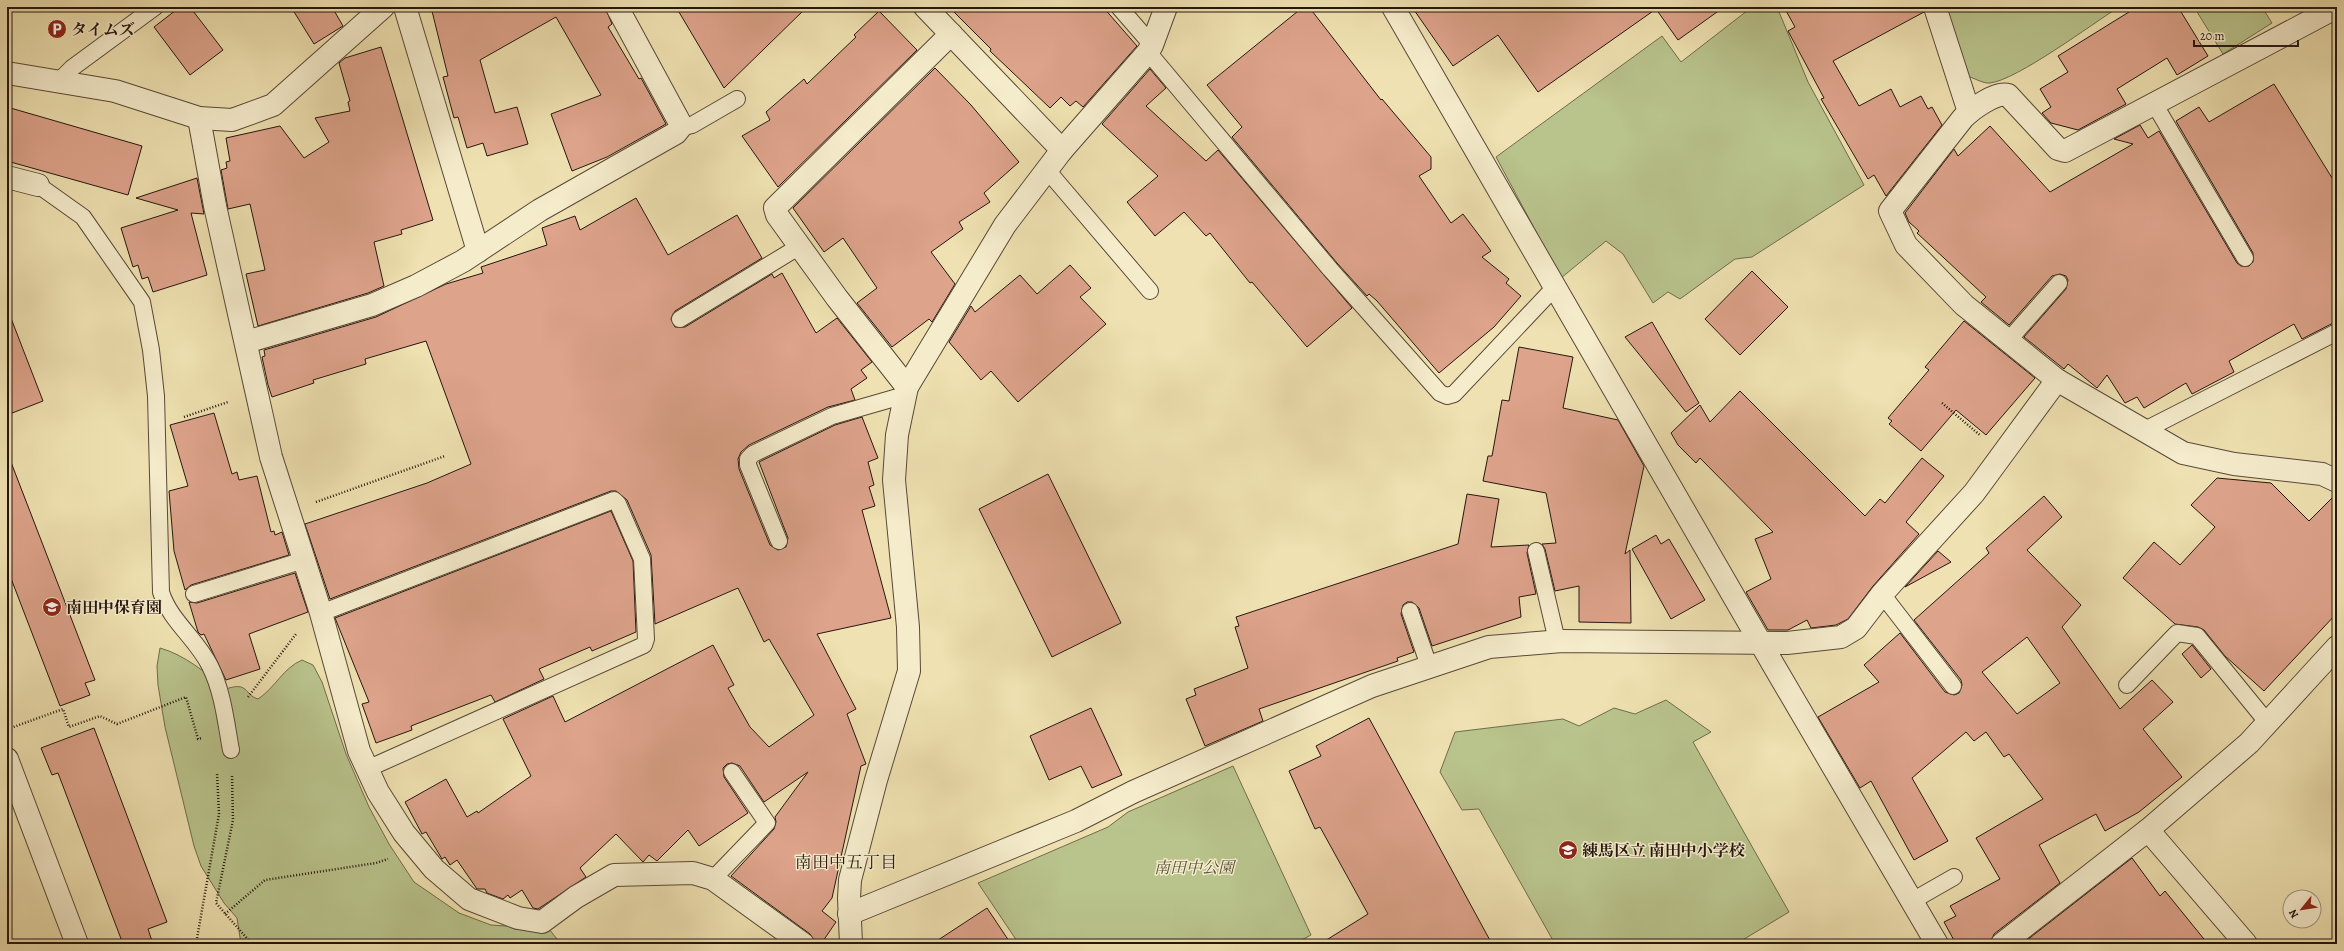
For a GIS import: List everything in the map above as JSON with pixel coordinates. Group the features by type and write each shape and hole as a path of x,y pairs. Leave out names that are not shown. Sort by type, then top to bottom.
{"street":[{"path":"7,73 60,80 115,91 199,118 232,120 273,105 383,7"},
{"path":"405,7 478,252"},
{"path":"246,342 372,305 416,286 478,252 540,210 676,133 680,128 680,122 617,7"},
{"path":"925,7 1062,150"},
{"path":"851,944 849,914 850,880 876,780 909,671 908,627 894,480 897,435 906,391 1005,225 1062,150 1150,49 1166,7"},
{"path":"1393,7 1760,642 1937,944"},
{"path":"1935,7 1969,112"},
{"path":"2337,7 2155,105 2062,151 2008,95 1998,95 1969,112 1890,211 1906,246 1964,305 2056,380 2183,453 2234,464 2322,474 2337,481"},
{"path":"906,391 777,215 775,208 778,202 951,34"},
{"path":"199,118 215,206 271,457 321,613 359,751 378,792 415,846 434,869 469,899 518,918 542,922 576,897 614,875 693,873 713,879 803,944"},
{"path":"7,177 38,186"},
{"path":"849,914 1076,821 1179,771 1372,686 1489,647 1557,642 1787,643 1841,637 1856,628 1882,594 1974,494 2056,380"},
{"path":"2002,944 2148,830 2249,743 2337,647"},
{"path":"7,758 77,944"},
{"path":"2148,830 2246,944"}],"lane":[{"path":"60,80 72,68 155,7"},
{"path":"1119,7 1150,49 1330,269 1440,394 1447,396 1454,394 1555,287"},
{"path":"680,128 692,125 737,99"},
{"path":"2155,105 2245,258"},
{"path":"1047,170 1150,292"},
{"path":"38,186 83,217 142,302 151,350 156,396 161,592 165,605 210,666 222,701 231,750"},
{"path":"680,319 800,246"},
{"path":"2008,341 2059,284"},
{"path":"2143,431 2337,332"},
{"path":"778,541 748,465 748,459 753,454 832,416 906,391"},
{"path":"321,613 614,500 618,504 642,559 646,639 644,645 367,769"},
{"path":"1536,552 1557,642"},
{"path":"194,594 304,560"},
{"path":"1882,594 1953,686"},
{"path":"1410,611 1429,666"},
{"path":"2127,685 2177,633 2197,636 2267,722"},
{"path":"713,879 765,827 767,823 732,772"},
{"path":"1912,901 1954,877"}],"path":[{"path":"177,419 257,391"},
{"path":"1942,403 2002,454"},
{"path":"289,512 445,456"},
{"path":"248,698 289,644"},
{"path":"7,729 63,709 69,727 100,716 117,724 186,697 198,739 209,736"},
{"path":"231,750 233,820 216,904 252,944"},
{"path":"196,944 219,814 216,766"},
{"path":"225,914 265,880 376,863 397,856 415,846"}],"green space":[{"path":"1752,7 1777,7 1808,82 1864,185 1752,257 1735,259 1680,299 1668,292 1653,303 1623,254 1606,241 1561,278 1496,157 1662,36 1681,62"},
{"path":"1946,7 2119,7 2036,62 2002,80 1988,83 1967,76"},
{"path":"2194,7 2262,7 2272,23 2223,54"},
{"path":"160,648 187,660 226,689 233,687 243,688 250,695 258,699 295,664 302,660 313,665 322,682 346,754 369,807 389,844 414,882 459,913 491,925 549,929 561,944 241,944 237,918 224,903 201,866 194,846 165,727 158,685 157,666"},
{"path":"1666,700 1711,732 1693,742 1789,912 1736,944 1555,944 1479,809 1462,810 1440,772 1455,732 1563,719 1579,726 1614,708 1635,714"},
{"name":"南田中公園","path":"1233,766 1311,935 1294,944 1019,944 978,883 1108,827 1128,812"}],"building":[{"path":"180,7 190,7 223,50 190,75 154,27"},
{"path":"291,7 332,7 343,26 314,44"},
{"path":"431,7 605,7 612,24 608,27 639,79 641,78 666,124 607,157 572,171 551,114 601,95 556,17 480,60 495,113 517,107 528,144 487,156 483,143 467,148 458,117 454,118 443,77 448,76"},
{"path":"676,7 807,7 724,88"},
{"path":"949,7 1103,7 1137,46 1083,107 1076,101 1070,106 1061,97 1050,108 990,51 991,49"},
{"path":"1303,7 1309,7 1381,100 1382,99 1431,157 1431,169 1419,176 1451,223 1463,214 1491,251 1482,257 1509,279 1506,283 1521,296 1494,327 1439,373 1377,301 1369,294 1367,296 1337,263 1232,137 1242,127 1207,85"},
{"path":"1412,7 1724,7 1678,40 1656,9 1538,92 1498,35 1453,66"},
{"path":"1784,7 1923,7 1924,12 1833,61 1859,106 1891,89 1900,107 1921,96 1928,109 1932,107 1942,125 1886,196 1874,175 1868,179 1821,99 1824,98 1788,31 1795,27"},
{"path":"2137,7 2178,7 2208,56 2177,75 2167,58 2117,89 2126,104 2078,130 2051,123 2042,113 2051,107 2040,89 2068,72 2058,56"},
{"path":"879,11 917,50 778,187 742,136 770,120 766,112 804,79 807,84 856,37 854,35"},
{"path":"381,47 433,220 401,230 402,234 374,242 384,286 368,293 258,326 246,274 265,270 250,204 228,209 221,170 227,168 226,162 230,161 226,138 280,126 304,158 329,142 315,118 350,111 348,102 350,101 339,63 345,58"},
{"path":"935,68 971,105 1019,162 984,193 990,202 959,222 963,229 931,252 955,284 932,322 929,319 892,347 857,303 877,288 843,238 824,252 793,208"},
{"path":"1150,69 1166,88 1146,106 1206,161 1218,150 1352,308 1307,347 1252,282 1250,283 1210,233 1206,236 1184,212 1155,236 1127,202 1158,176 1102,124"},
{"path":"2274,84 2337,186 2337,321 2302,339 2294,324 2229,361 2234,372 2192,394 2186,383 2144,408 2137,397 2125,403 2107,375 2097,388 2068,364 2064,369 2024,337 2066,289 2068,280 2066,276 2060,274 2052,276 2009,325 1981,302 1986,297 1917,233 1919,231 1909,222 1905,213 1954,149 1958,156 1990,126 2050,192 2133,144 2114,139 2140,125 2148,138 2159,131 2237,263 2241,266 2249,266 2253,262 2253,253 2176,121 2199,107 2209,122"},
{"path":"7,107 142,146 128,195 7,161"},
{"path":"197,178 204,214 191,213 207,275 153,292 148,277 142,279 138,265 133,267 121,228 178,210 136,198"},
{"path":"636,198 668,255 737,215 762,258 675,311 671,319 675,327 685,327 772,274 774,278 782,273 816,333 837,318 872,362 861,370 867,378 851,389 855,400 828,407 749,445 741,452 738,459 739,469 770,545 778,550 786,547 788,538 759,462 835,425 862,417 878,458 868,462 874,485 869,487 875,506 862,510 891,618 817,634 856,709 847,714 866,764 861,766 832,898 822,911 836,922 821,944 815,943 810,934 731,876 774,829 776,822 775,817 808,772 764,802 740,766 732,763 727,764 723,768 724,777 748,813 699,846 688,830 657,861 649,855 643,862 616,834 580,868 586,877 538,909 533,908 522,890 510,898 508,895 503,899 487,893 485,889 477,889 457,860 450,865 445,857 442,859 426,832 422,834 405,802 446,779 467,817 477,811 478,813 531,776 503,719 553,696 565,722 713,645 734,685 728,688 750,727 769,747 814,715 769,639 764,642 738,588 655,624 651,555 627,500 616,491 611,491 330,599 305,524 427,483 471,464 426,341 365,359 366,364 313,380 314,383 272,397 268,385 262,357 265,356 264,350 376,317 446,284 483,273 481,267 547,245 542,228 575,216 580,230"},
{"path":"1070,265 1091,288 1080,297 1106,324 1018,402 991,371 981,380 949,342 971,306 975,312 1020,275 1037,294"},
{"path":"1752,271 1788,307 1740,355 1705,319"},
{"path":"7,313 9,313 43,401 7,415"},
{"path":"1964,321 2035,378 1986,435 1956,410 1921,451 1889,424 1892,421 1888,418 1929,370 1925,367"},
{"path":"1652,322 1699,403 1686,412 1625,337"},
{"path":"1519,347 1573,357 1563,408 1618,420 1644,466 1625,554 1630,550 1631,623 1579,622 1579,586 1555,591 1545,549 1542,544 1556,543 1546,493 1483,481 1488,456 1492,456 1502,400 1509,401"},
{"path":"1740,391 1865,516 1880,499 1885,503 1922,458 1944,476 1906,522 1919,534 1873,586 1848,619 1836,625 1811,628 1807,620 1788,630 1768,630 1746,592 1771,579 1755,539 1773,532 1700,458 1696,463 1678,445 1671,433 1700,405 1710,422"},
{"path":"214,413 232,474 237,472 239,480 257,476 271,532 274,531 275,535 282,532 289,555 191,585 185,590 174,551 169,491 188,486 170,425"},
{"path":"7,457 9,457 95,680 85,683 90,695 60,706 7,568"},
{"path":"1048,474 1121,623 1052,657 979,509"},
{"path":"2217,478 2271,483 2309,521 2337,493 2337,613 2264,691 2225,656 2204,630 2198,627 2175,624 2123,578 2154,542 2180,565 2215,527 2191,505"},
{"path":"1467,494 1499,499 1491,547 1529,545 1527,553 1536,594 1519,597 1521,617 1432,646 1419,608 1412,602 1407,602 1403,605 1401,614 1414,652 1397,658 1398,661 1259,709 1263,721 1205,746 1186,699 1196,695 1194,689 1248,668 1235,627 1239,626 1236,617 1458,544"},
{"path":"2044,496 2062,517 2027,550 2081,605 2062,627 2120,709 2152,680 2173,702 2143,729 2182,777 2139,812 2105,831 2096,814 2039,845 2060,883 1994,934 1990,944 1956,944 1944,922 1956,916 1950,906 2000,879 1976,838 2043,799 2009,754 2004,757 1986,732 1974,741 1966,732 1912,778 1948,841 1914,860 1871,781 1860,788 1818,717 1879,682 1864,665 1900,633 1945,692 1954,695 1959,693 1962,685 1961,680 1914,620 1989,553 1986,548","holes":["2027,637 2060,683 2017,714 1982,672"]},
{"path":"611,511 633,561 636,632 592,651 590,647 539,669 544,679 495,702 491,695 411,726 412,730 376,743 362,704 369,702 335,618"},
{"path":"1656,535 1661,544 1669,539 1705,600 1671,619 1632,549"},
{"path":"1938,551 1951,562 1905,587"},
{"path":"295,573 308,612 249,634 260,669 226,680 204,634 201,635 198,632 189,602 197,603"},
{"path":"2192,645 2211,669 2201,678 2182,654"},
{"path":"1091,708 1122,775 1092,788 1081,766 1049,780 1030,736"},
{"path":"1369,718 1492,944 1320,944 1368,914 1320,827 1315,829 1289,771 1321,756 1316,746"},
{"path":"94,728 167,922 148,929 153,944 123,944 58,773 52,775 41,748"},
{"path":"2132,858 2160,896 2165,891 2208,944 2022,944"},
{"path":"987,908 1011,944 932,944"}],"place":[{"name":"タイムズ","path":"57,29"},
{"name":"南田中保育園","path":"52,607"},
{"name":"練馬区立 南田中小学校","path":"1568,850"}],"district":[{"name":"南田中五丁目","path":"846,862"}]}
